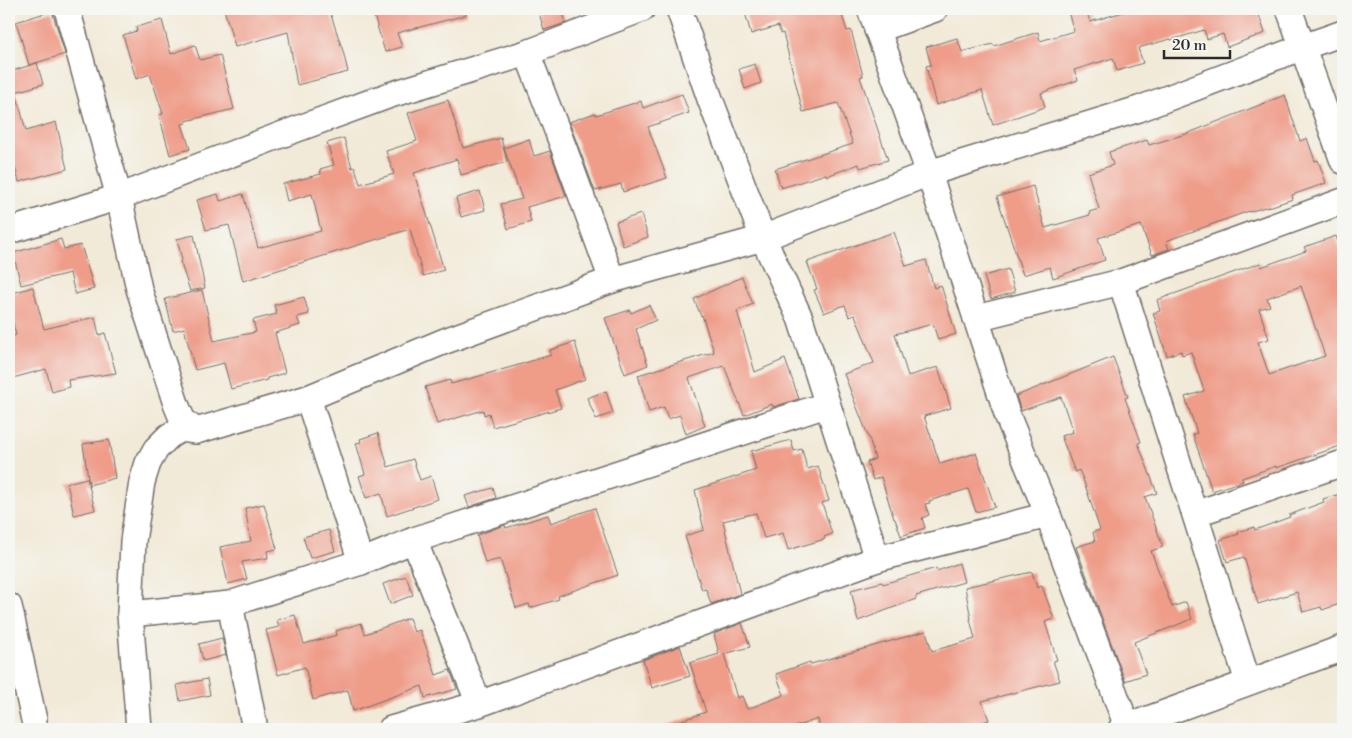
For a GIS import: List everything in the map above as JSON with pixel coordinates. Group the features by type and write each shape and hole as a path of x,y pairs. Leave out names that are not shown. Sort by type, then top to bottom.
{"street":[{"path":"67,9 119,197 139,289 176,404 183,421 196,431"},
{"path":"9,231 119,197 390,95 528,54 642,9"},
{"path":"679,9 710,99 763,238 800,318 876,560"},
{"path":"935,9 874,19 929,173 1008,417 1048,515 1125,729 1343,648"},
{"path":"1290,9 1343,161"},
{"path":"139,729 130,614 133,541 142,482 148,463 156,449 169,436 181,429 196,431 308,398 445,341 612,280 763,238 929,173 1139,109 1303,47 1343,34"},
{"path":"528,54 612,280"},
{"path":"976,318 1121,282 1343,201"},
{"path":"1121,282 1248,682"},
{"path":"308,398 361,562"},
{"path":"130,614 230,604 361,562 414,540 826,405"},
{"path":"1195,514 1343,463"},
{"path":"391,729 479,704 876,560 1048,515"},
{"path":"414,540 479,704"},
{"path":"230,604 255,729"},
{"path":"9,606 34,720"}],"building":[{"path":"224,9 329,9 348,72 297,85 288,32 235,47"},
{"path":"372,9 466,9 466,15 397,33 402,47 385,52"},
{"path":"538,9 562,9 566,23 544,30"},
{"path":"744,9 840,9 847,31 851,30 863,76 860,77 888,160 860,168 859,164 827,176 826,174 781,188 775,169 853,144 838,103 803,112 783,33 781,34 778,26 751,34"},
{"path":"1067,9 1086,9 1090,22 1133,9 1257,9 1265,33 1227,47 1223,34 1207,39 1204,30 1138,48 1143,63 1117,71 1113,58 1074,70 1078,80 1041,93 1045,107 993,125 982,90 936,105 926,66 931,65 926,47 957,38 962,52 993,44 994,46 1038,32 1040,41 1074,31"},
{"path":"52,11 65,54 29,65 16,22"},
{"path":"162,20 171,54 195,45 200,60 220,55 234,109 186,121 186,123 182,124 190,149 170,155 159,115 163,114 150,74 136,79 123,35 137,31 136,27"},
{"path":"37,63 43,84 16,92 26,131 56,122 67,169 19,182 9,146 9,87 11,86 9,72"},
{"path":"755,64 761,83 745,89 739,69"},
{"path":"682,94 689,113 648,127 667,178 623,192 621,184 595,191 569,122 641,101 643,108"},
{"path":"1285,95 1300,141 1307,138 1315,161 1318,160 1326,183 1292,195 1293,199 1266,208 1249,211 1166,241 1169,249 1152,255 1141,225 1098,238 1105,260 1053,278 1050,267 1023,275 997,197 1033,186 1045,228 1090,215 1089,212 1099,209 1088,173 1113,165 1109,152 1147,140 1149,145 1186,134"},
{"path":"448,100 463,148 501,138 507,162 461,175 457,159 414,173 444,270 423,276 410,229 243,281 229,225 206,230 197,200 218,194 220,201 243,194 258,248 321,231 312,194 287,201 283,184 321,174 320,169 334,165 327,143 344,138 352,168 355,167 360,184 394,174 386,151 417,141 408,113"},
{"path":"529,139 534,156 550,151 566,196 527,207 531,222 508,229 501,204 522,199 504,148"},
{"path":"480,191 485,210 461,217 456,198"},
{"path":"641,214 648,237 623,246 616,222"},
{"path":"894,232 906,266 926,260 934,288 941,285 956,334 938,340 933,324 895,334 908,376 938,367 951,408 924,416 940,464 976,453 995,507 976,512 968,489 929,501 930,503 925,504 929,515 922,518 925,528 901,536 881,477 873,480 867,462 875,459 844,374 874,363 855,315 849,317 845,305 824,313 814,290 817,289 807,262"},
{"path":"194,235 205,288 190,291 180,261 182,260 177,239"},
{"path":"1336,236 1343,258 1343,445 1276,468 1276,466 1242,478 1243,481 1212,491 1193,435 1197,433 1185,397 1204,391 1191,352 1182,355 1181,351 1167,356 1153,313 1160,311 1157,300 1260,263 1261,267 1306,251 1304,247","holes":["1301,286 1325,356 1269,375 1258,342 1269,339 1259,309 1270,306 1267,298"]},
{"path":"61,239 64,249 81,245 94,289 75,294 70,273 21,285 13,253"},
{"path":"1008,269 1015,292 991,299 984,276"},
{"path":"742,277 753,304 737,311 755,372 785,359 799,399 773,407 772,404 744,415 724,366 689,378 705,426 686,434 680,415 668,419 664,407 649,412 638,375 714,352 702,315 694,299"},
{"path":"33,287 44,329 95,317 99,335 105,333 116,373 68,380 69,387 52,392 46,369 9,379 9,337 16,335 9,308 9,294"},
{"path":"202,290 214,341 256,332 253,320 277,314 274,305 304,297 309,314 297,317 300,325 275,333 285,373 267,378 267,380 231,389 224,363 195,370 184,328 173,331 165,299"},
{"path":"649,305 656,320 636,329 648,365 625,374 605,318 630,310 631,313"},
{"path":"575,342 585,379 555,390 561,408 493,427 489,413 484,415 483,410 437,424 425,387 450,380 451,384 515,366 551,355 550,350"},
{"path":"1113,357 1128,397 1125,398 1141,442 1138,443 1157,493 1145,497 1163,547 1151,551 1172,607 1186,602 1192,619 1134,642 1146,674 1125,681 1076,547 1095,541 1093,532 1100,530 1083,479 1079,470 1075,472 1061,436 1073,432 1061,397 1021,411 1016,396"},
{"path":"606,391 613,413 596,419 587,398"},
{"path":"378,433 388,467 413,459 420,480 431,476 438,499 387,516 381,493 366,498 359,476 365,474 356,443 361,442 360,439"},
{"path":"109,440 115,478 89,485 83,444"},
{"path":"791,440 794,451 802,449 807,469 818,466 829,501 822,503 832,534 824,537 825,539 788,550 783,533 764,538 756,513 723,521 740,594 711,604 706,589 702,590 685,536 704,530 695,490 756,470 751,451"},
{"path":"87,478 95,510 74,515 67,483"},
{"path":"493,488 496,498 469,507 465,496"},
{"path":"1343,493 1343,603 1322,610 1321,607 1303,612 1297,592 1258,604 1244,557 1227,562 1220,540 1239,534 1238,532 1254,527 1255,530 1290,517 1289,515 1324,502 1323,499"},
{"path":"264,504 277,549 267,551 268,558 242,562 247,579 228,584 220,547 251,541 245,508"},
{"path":"595,508 618,575 558,596 559,599 530,608 529,604 516,608 500,559 485,563 477,535 505,525 506,528 548,515 551,523"},
{"path":"329,530 335,551 310,558 303,537"},
{"path":"959,563 964,582 916,596 916,599 858,621 851,590 882,582 883,584 936,568 937,571"},
{"path":"1032,572 1037,588 1042,586 1054,619 1045,622 1057,660 1053,661 1060,681 982,701 989,720 963,729 820,729 818,719 789,729 665,729 664,726 706,712 690,663 719,654 714,634 742,623 750,647 724,654 737,698 742,696 747,709 784,695 776,674 810,662 811,664 926,631 932,651 975,639 965,587"},
{"path":"406,576 413,595 390,604 383,584"},
{"path":"295,615 304,644 337,635 336,631 361,623 365,634 409,618 414,632 420,630 436,675 450,670 457,689 425,698 422,686 353,711 348,690 313,700 305,667 278,675 266,630 279,627 277,620"},
{"path":"222,638 226,655 203,661 199,644"},
{"path":"680,646 690,676 652,688 643,660"},
{"path":"207,679 210,695 180,701 177,685"}]}
